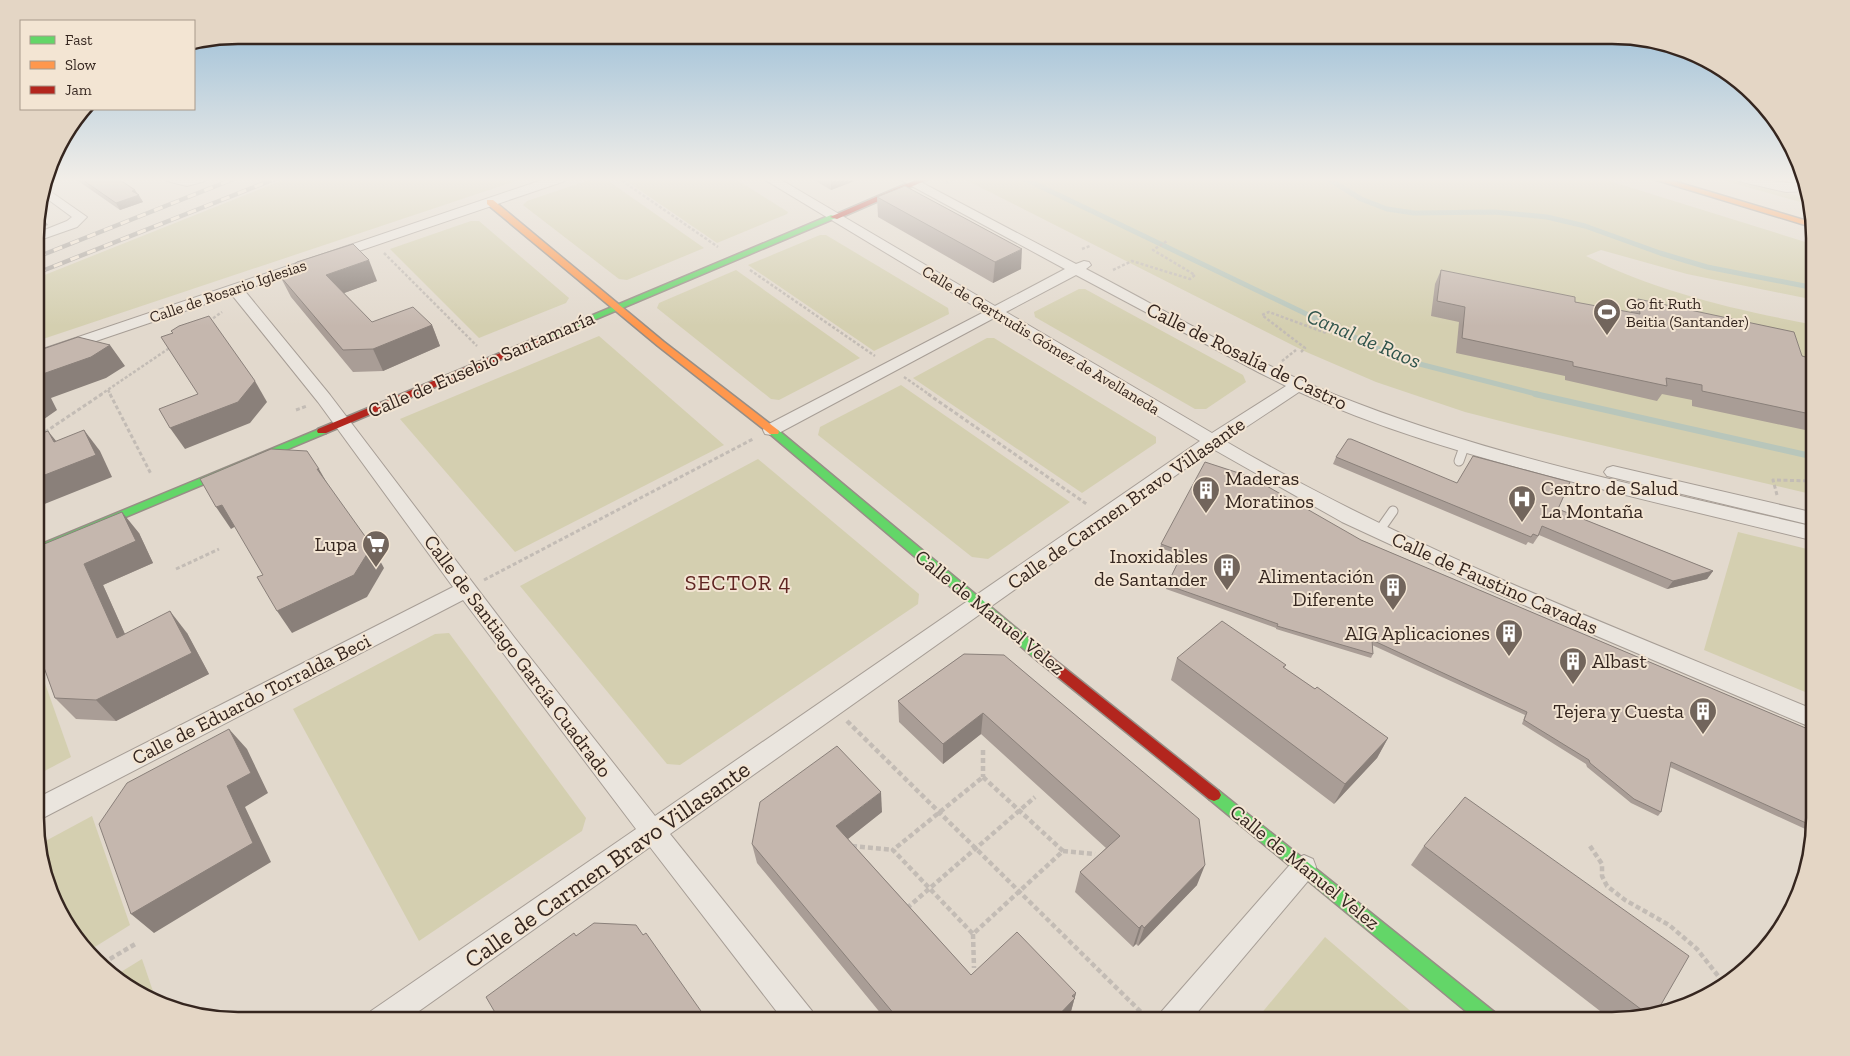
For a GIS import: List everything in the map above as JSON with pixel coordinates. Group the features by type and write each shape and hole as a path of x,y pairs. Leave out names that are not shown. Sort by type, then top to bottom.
{"main road":[{"name":"Calle de Manuel Velez","path":"520,227 617,308 771,430 978,605 1481,1012"},
{"name":"Calle de Eusebio Santamaría","path":"481,351 607,299 729,255 796,227"},
{"name":"Calle de Eusebio Santamaría","path":"44,547 336,414 617,308 729,255"}],"street":[{"path":"44,234 63,227"},
{"name":"Calle de Rosario Iglesias","path":"44,354 417,227"},
{"name":"Calle de Gertrudis Gómez de Avellaneda","path":"850,227 1212,441"},
{"name":"Calle de Rosalía de Castro","path":"1005,227 1278,363 1386,409 1502,444 1806,518"},
{"name":"Calle de Rosalía de Castro","path":"1081,266 1297,386 1462,454 1806,532"},
{"path":"771,430 1081,266"},
{"name":"Calle de Santiago García Cuadrado","path":"235,289 336,414 466,589 652,832 795,1012"},
{"name":"Calle de Carmen Bravo Villasante","path":"395,1012 1212,441 1297,386"},
{"name":"Calle de Faustino Cavadas","path":"1212,441 1295,488 1379,531 1498,586 1806,716"},
{"name":"Calle de Eduardo Torralda Beci","path":"44,806 466,589"},
{"path":"1180,1012 1304,867"}],"lane":[{"path":"1379,531 1393,511"}],"path":[{"path":"689,227 1105,516"},
{"path":"1126,264 1132,261 1190,279 1195,275 1153,250 1167,240"},
{"path":"374,242 481,351"},
{"path":"206,323 222,312"},
{"path":"1301,352 1305,348 1262,315 1269,312 1326,333 1340,323"},
{"path":"45,433 173,345"},
{"path":"108,390 151,474"},
{"path":"466,589 771,430"},
{"path":"1781,512 1773,480 1806,481"},
{"path":"176,569 218,549"},
{"path":"832,707 1141,1012"},
{"path":"983,750 983,777 1019,811 1063,851 1095,854"},
{"path":"893,850 983,777"},
{"path":"906,909 1035,797"},
{"path":"851,846 893,850 973,934 974,968"},
{"path":"1590,846 1602,864 1602,876 1607,886 1625,900 1669,925 1697,949 1721,979"},
{"path":"973,934 1063,851"},
{"path":"106,961 137,942"}],"shaded area":[{"path":"164,227 377,227 44,339 44,275"},
{"path":"453,227 486,227 569,298 566,303 479,338 390,249"},
{"path":"552,227 674,227 704,248 627,280 619,279"},
{"path":"694,227 755,227 717,243"},
{"path":"1059,227 1758,227 1806,242 1806,298 1687,274 1601,250 1586,256 1613,269 1669,290 1727,306 1806,323 1806,493 1465,412 1376,382 1304,351"},
{"path":"820,235 826,235 948,308 949,314 874,351 748,265"},
{"path":"736,270 860,358 779,400 771,399 657,308 659,303"},
{"path":"1079,289 1085,289 1243,375 1246,382 1206,409 1195,409 1035,317 1034,312"},
{"path":"599,336 724,445 515,552 400,419"},
{"path":"987,338 994,338 1156,437 1156,443 1082,493 913,378"},
{"path":"901,385 1070,502 988,559 972,557 818,435 820,427"},
{"path":"758,459 919,594 918,604 680,765 667,764 520,586"},
{"path":"1738,532 1806,549 1806,692 1704,650"},
{"path":"449,633 586,818 582,831 419,941 293,709 435,634"},
{"path":"44,680 71,757 44,771"},
{"path":"92,816 130,925 93,948 76,926 58,893 50,869 45,841"},
{"path":"1325,937 1412,1012 1262,1012"},
{"path":"142,959 154,993 130,980 120,972"}],"building":[{"path":"932,227 982,227 1022,249 995,262"},
{"path":"353,244 369,260 326,275 372,322 413,307 432,325 373,349 343,350 280,276 297,262"},
{"path":"1441,270 1575,297 1575,302 1640,314 1638,299 1794,332 1802,356 1806,357 1806,413 1702,391 1702,385 1666,378 1667,386 1573,366 1573,362 1462,338 1465,307 1437,301"},
{"path":"209,316 255,381 238,402 170,428 159,409 198,394 161,337 173,333 171,331 179,326"},
{"path":"78,337 110,345 91,357 44,374 44,349"},
{"path":"84,430 96,455 44,475 44,432 48,431 54,442"},
{"name":"Centro de Salud La Montaña","path":"1348,439 1457,483 1473,456 1570,482 1558,509 1713,571 1673,581 1542,526 1538,536 1533,534 1531,537 1336,457"},
{"path":"271,449 307,451 319,469 317,469 372,546 354,575 277,611 257,577 263,575 222,505 216,507 200,479"},
{"path":"1205,462 1251,477 1361,540 1806,728 1806,823 1671,762 1661,812 1634,799 1590,763 1589,760 1524,720 1527,712 1372,640 1373,654 1277,626 1278,624 1167,585 1183,552 1161,544"},
{"path":"122,512 136,541 84,564 117,638 170,611 192,653 96,700 55,698 44,667 44,544"},
{"path":"1222,621 1286,665 1283,667 1315,689 1317,687 1388,738 1345,784 1177,658"},
{"path":"964,654 1004,655 1199,819 1205,865 1144,928 1142,925 1139,928 1080,872 1120,836 983,713 943,744 898,701"},
{"path":"229,729 251,773 227,786 253,843 131,914 99,824 127,783"},
{"path":"837,746 881,792 836,826 971,975 1017,932 1076,993 1072,996 1075,998 1062,1012 892,1012 752,844 760,802"},
{"path":"1465,797 1689,956 1660,1007 1642,1010 1424,846"},
{"path":"594,923 636,925 643,935 646,933 702,1012 495,1012 486,997 574,933 576,936"}],"waterway":[{"name":"Canal de Raos","path":"1126,227 1400,359 1540,395"},
{"path":"1589,227 1660,253 1707,267 1806,286"},
{"name":"Canal de Raos","path":"1535,394 1806,455"}],"railway":[{"path":"44,254 112,227"},
{"path":"44,270 153,227"}],"traffic: fast":[{"path":"541,339 809,227"},
{"path":"44,547 322,431"},
{"path":"774,432 1042,657"},
{"path":"1214,795 1481,1012"}],"traffic: slow":[{"path":"520,227 661,344 774,432"}],"traffic: jam":[{"path":"322,431 541,339"},
{"path":"1042,657 1214,795"}],"place":[{"name":"Go fit Ruth Beitia (Santander)","path":"1607,336"},
{"name":"Maderas Moratinos","path":"1206,514"},
{"name":"Centro de Salud La Montaña","path":"1522,523"},
{"name":"Lupa","path":"376,568"},
{"name":"Inoxidables de Santander","path":"1227,591"},
{"name":"Alimentación Diferente","path":"1393,611"},
{"name":"AIG Aplicaciones","path":"1509,657"},
{"name":"Albast","path":"1573,685"},
{"name":"Tejera y Cuesta","path":"1703,735"}],"district":[{"name":"SECTOR 4","path":"738,582"}]}
